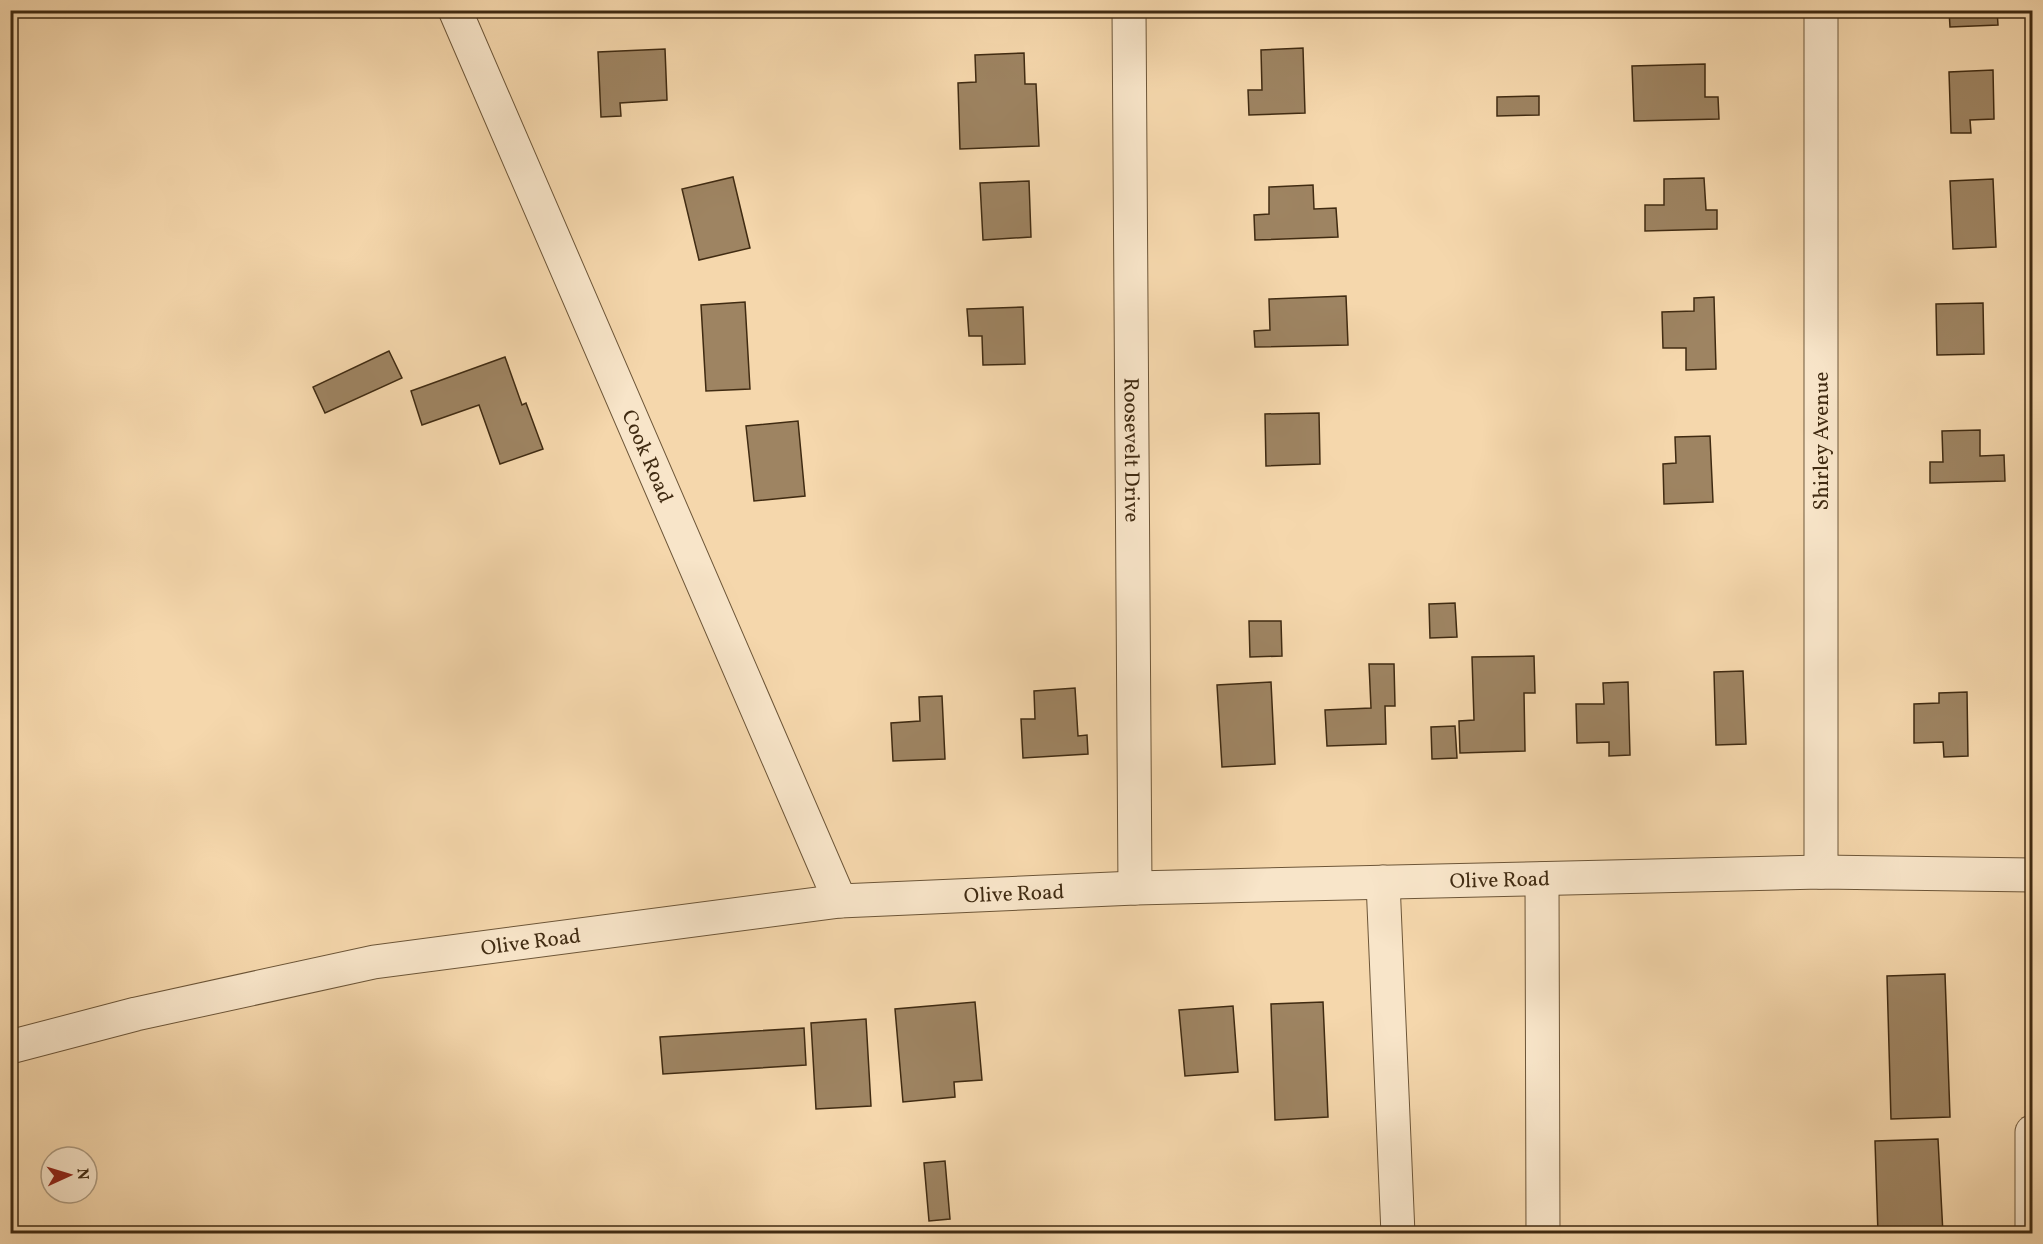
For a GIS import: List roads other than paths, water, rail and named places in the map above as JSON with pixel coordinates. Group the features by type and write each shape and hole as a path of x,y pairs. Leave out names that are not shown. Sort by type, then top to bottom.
{"street":[{"name":"Cook Road","path":"455,10 840,901"},
{"name":"Roosevelt Drive","path":"1129,10 1135,888"},
{"name":"Shirley Avenue","path":"1821,10 1821,872"},
{"name":"Olive Road","path":"10,1047 136,1014 374,962 840,901 1135,888 1821,872 2032,874"},
{"path":"1542,879 1543,1233"},
{"path":"1383,882 1398,1233"},
{"path":"2032,1132 2032,1233"}]}
